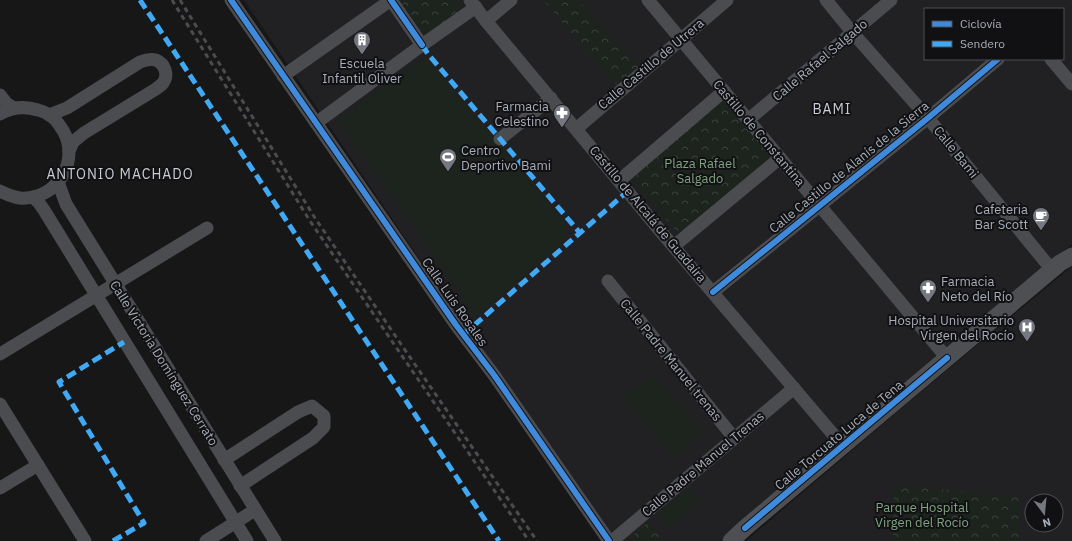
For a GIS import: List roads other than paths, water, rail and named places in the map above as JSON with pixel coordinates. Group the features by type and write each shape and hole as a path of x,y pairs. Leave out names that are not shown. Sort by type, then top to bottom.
{"main road":[{"name":"Calle Torcuato Luca de Tena","path":"730,541 1061,263 1072,246"},
{"name":"Calle Torcuato Luca de Tena","path":"725,541 745,528"}],"street":[{"name":"Calle Luis Rosales","path":"231,0 456,325 499,382 610,541"},
{"path":"283,76 391,0 422,45"},
{"path":"486,21 511,0"},
{"name":"Castillo de Constantina","path":"648,0 947,358"},
{"name":"Calle Castillo de Utrera","path":"576,129 727,0"},
{"name":"Calle Bami","path":"826,0 852,32 928,118 1061,263"},
{"name":"Calle Rafael Salgado","path":"748,120 891,0"},
{"path":"316,123 422,45 473,4"},
{"name":"Castillo de Alcalá de Guadaíra","path":"473,4 576,129 843,446"},
{"path":"49,115 67,108 140,62 156,60 162,64 166,76 164,82 156,89 84,133 73,142 69,151"},
{"name":"Calle Castillo de Alanís de la Sierra","path":"713,292 928,118 997,60"},
{"path":"1052,60 1072,84"},
{"path":"620,180 724,91"},
{"path":"0,96 7,104 14,108"},
{"path":"500,138 551,98"},
{"path":"0,114 14,108 24,107 32,108 49,115 64,130 68,140 69,151 68,162 64,173 58,182 47,192 33,197 21,198 0,191"},
{"path":"674,246 780,158"},
{"name":"Calle Victoria Domínguez Cerrato","path":"58,182 66,204 274,541"},
{"name":"Calle Victoria Domínguez Cerrato","path":"33,197 44,210 247,541"},
{"path":"0,354 207,228"},
{"name":"Calle Padre Manuel trenas","path":"608,281 734,438"},
{"name":"Calle Padre Manuel Trenas","path":"610,541 794,388"},
{"path":"0,404 85,541"},
{"path":"224,460 298,412 312,406 324,416 324,427 313,438 240,486"},
{"path":"0,488 38,465"},
{"path":"206,541 256,510"}],"railway":[{"path":"172,0 310,221 529,541"},
{"path":"180,0 315,218 537,541"}],"place":[{"name":"Escuela Infantil Oliver","path":"362,55"},
{"name":"Farmacia Celestino","path":"562,128"},
{"name":"Centro Deportivo Bami","path":"448,172"},
{"name":"Cafeteria Bar Scott","path":"1041,231"},
{"name":"Farmacia Neto del Río","path":"928,303"},
{"name":"Hospital Universitario Virgen del Rocío","path":"1027,342"}],"district":[{"name":"BAMI","path":"832,109"},
{"name":"ANTONIO MACHADO","path":"120,174"}],"park label":[{"name":"Plaza Rafael Salgado","path":"700,170"},
{"name":"Parque Hospital Virgen del Rocío","path":"922,514"}]}
